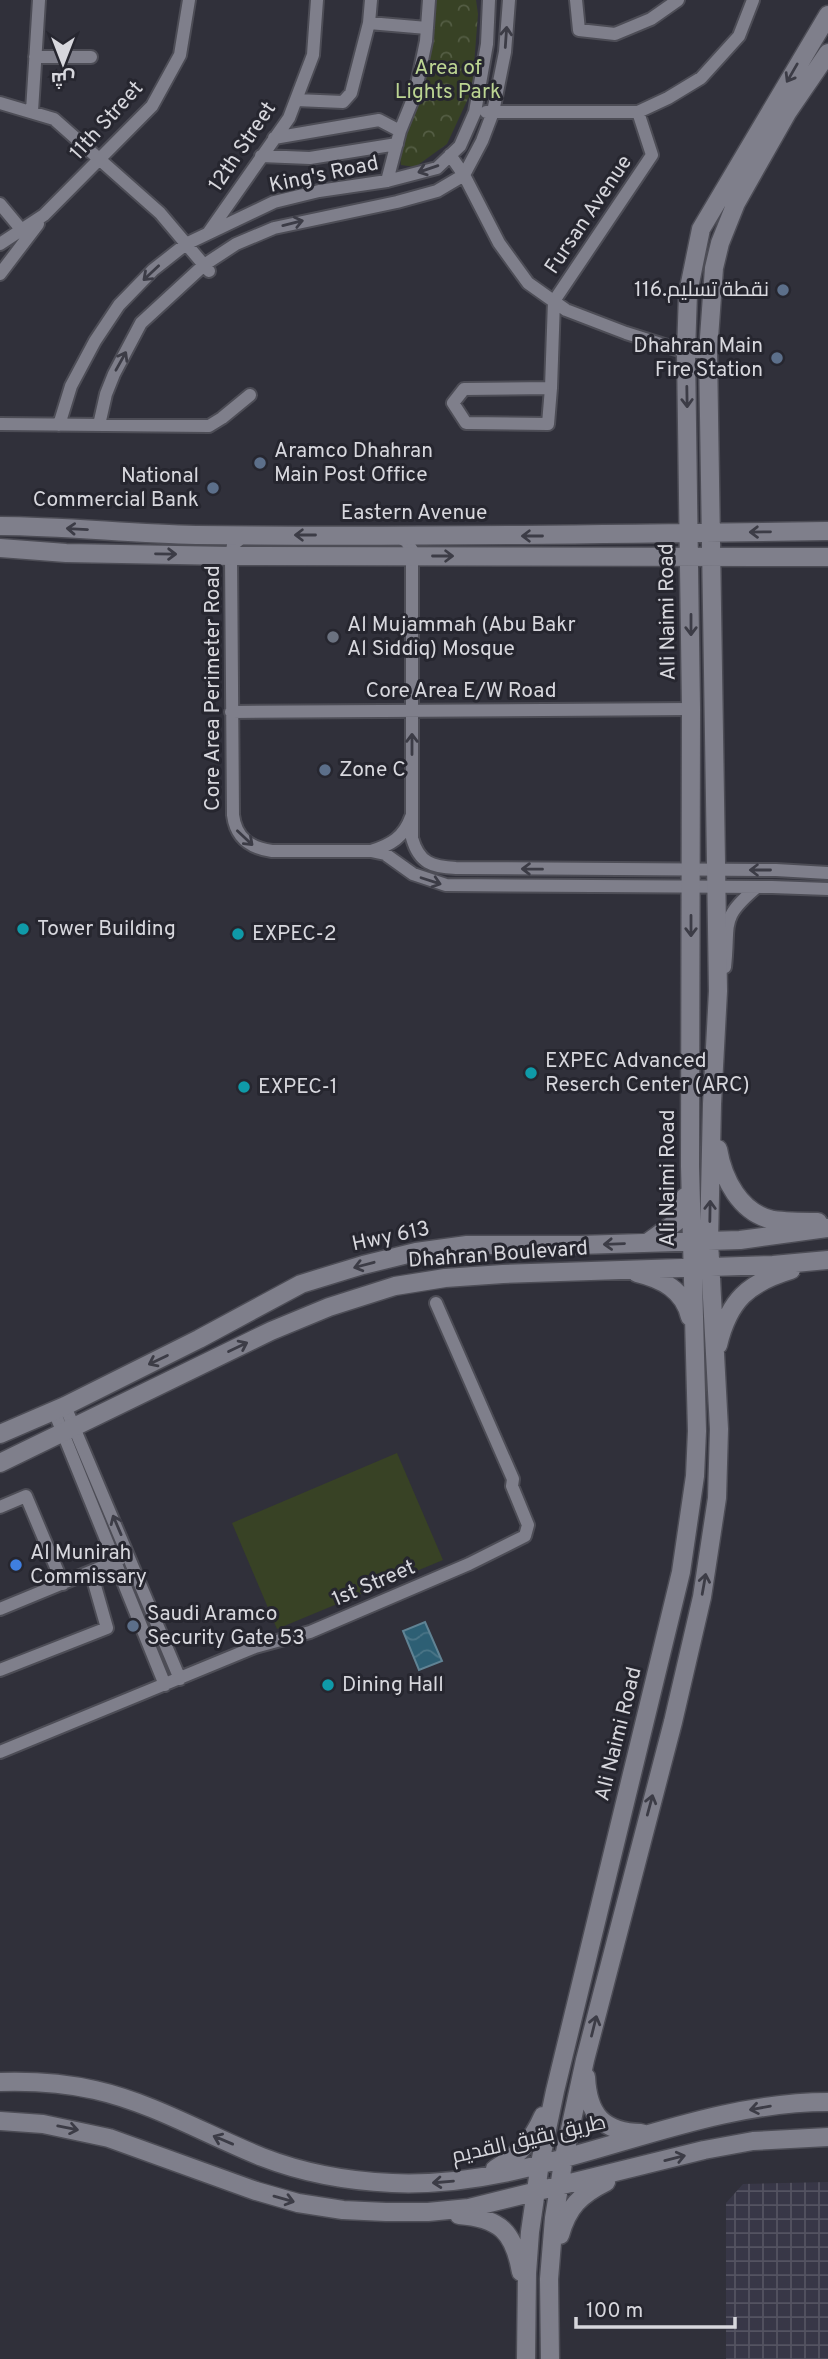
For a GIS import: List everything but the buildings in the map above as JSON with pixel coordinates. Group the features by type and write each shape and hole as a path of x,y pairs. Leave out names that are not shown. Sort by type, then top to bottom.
{"main road":[{"name":"Ali Naimi Road","path":"550,2359 549,2279 554,2218 564,2157 585,2060 673,1722 702,1597 717,1498 719,1429 714,1365 701,1267 691,1241 691,709 686,352 688,293 701,229 828,15"},
{"name":"Ali Naimi Road","path":"526,2359 527,2273 540,2163 555,2091 681,1572 695,1476 695,1335 701,1267 709,1241 718,991 708,352 715,268 720,243 736,203 787,113 828,53"},
{"name":"Eastern Avenue","path":"0,526 164,534 397,536 828,531"},
{"name":"Eastern Avenue","path":"0,548 231,556 828,558"},
{"path":"712,1104 721,1165 728,1182 744,1205 770,1219 828,1222"},
{"path":"646,1243 676,1222 683,1203 690,1166"},
{"name":"Hwy 613","path":"0,1434 60,1408 199,1339 301,1284 363,1265 416,1252 467,1245 709,1241 776,1237 828,1228"},
{"path":"714,1365 722,1327 729,1312 749,1288 775,1275 827,1260"},
{"name":"Dhahran Boulevard","path":"0,1463 271,1331 329,1307 395,1286 445,1278 503,1274 827,1260"},
{"path":"620,1269 655,1277 675,1290 688,1307 695,1335"},
{"path":"585,2060 587,2093 597,2117 606,2125 626,2133 655,2133"},
{"name":"طريق بقيق القديم","path":"0,2082 34,2082 97,2091 146,2107 262,2157 322,2174 392,2183 430,2183 481,2177 725,2115 766,2107 828,2102"},
{"path":"481,2177 522,2152 536,2132 555,2091"},
{"path":"0,2121 43,2124 108,2138 256,2191 298,2203 343,2210 428,2212 490,2220 506,2233 517,2251 526,2305"},
{"path":"428,2212 469,2208 704,2150 753,2141 828,2137"},
{"path":"549,2279 565,2217 571,2208 588,2192 642,2166"}],"street":[{"path":"32,111 39,0"},
{"name":"11th Street","path":"0,274 25,233 152,106 180,55 189,0"},
{"name":"12th Street","path":"209,232 289,118 313,55 317,0"},
{"path":"296,100 343,102 351,93 369,23 371,0"},
{"path":"387,181 400,131 415,94 429,0"},
{"name":"King's Road","path":"59,425 71,386 95,341 119,305 153,270 187,244 274,202 319,191 387,181 437,168 460,146 475,112 487,44 489,0"},
{"path":"464,175 482,141 493,112 505,52 509,0"},
{"path":"576,0 579,30 615,34 651,19 678,0"},
{"path":"475,112 638,112 701,78 739,36 753,0"},
{"path":"369,23 427,27"},
{"path":"35,57 91,57"},
{"path":"0,103 54,119 160,213 207,268"},
{"name":"Fursan Avenue","path":"551,388 464,389 453,403 466,423 548,424 551,388 554,301 652,155 638,112"},
{"path":"289,118 300,142 301,157"},
{"path":"274,138 379,120 400,131"},
{"path":"261,156 310,158 397,144"},
{"path":"450,155 464,175 499,243 528,283 566,310 614,329 686,352 708,352"},
{"name":"King's Road","path":"99,425 114,374 141,323 236,244 274,228 437,191 464,175"},
{"path":"0,204 25,233"},
{"name":"11th Street","path":"0,244 25,233"},
{"path":"0,424 209,426 250,395"},
{"name":"Core Area Perimeter Road","path":"245,535 233,545 231,556 234,827 244,841 272,851 371,851"},
{"path":"397,536 410,544 412,556 412,838 416,850 435,866 690,878"},
{"name":"Core Area E/W Road","path":"231,712 691,709"},
{"path":"371,851 395,842 403,833 412,812"},
{"path":"371,851 385,854 413,874 446,885 828,873"},
{"path":"716,878 757,887 828,889"},
{"path":"718,991 726,965 726,925 736,905 757,887"},
{"name":"1st Street","path":"0,1752 256,1647 310,1632 469,1564 525,1536 528,1525 512,1486 513,1479 436,1303"},
{"path":"60,1408 130,1555 180,1679"},
{"path":"70,1430 115,1562 165,1685"},
{"path":"0,1507 26,1496 63,1584"},
{"path":"0,1609 130,1555"},
{"path":"0,1670 107,1628 92,1572"}],"shaded area":[{"path":"828,2182 828,2359 726,2359 726,2203 743,2184"}],"green space":[{"name":"Area of Lights Park","path":"435,0 476,0 478,14 472,90 447,144 415,167 401,165 399,149"},
{"path":"397,1453 443,1560 277,1629 232,1523"}],"water":[{"path":"425,1622 442,1661 419,1670 403,1631"}],"place":[{"name":"نقطة تسليم.116","path":"783,290"},
{"name":"Dhahran Main Fire Station","path":"777,358"},
{"name":"Aramco Dhahran Main Post Office","path":"260,463"},
{"name":"National Commercial Bank","path":"213,488"},
{"name":"Al Mujammah (Abu Bakr Al Siddiq) Mosque","path":"333,637"},
{"name":"Zone C","path":"325,770"},
{"name":"Tower Building","path":"23,929"},
{"name":"EXPEC-2","path":"238,934"},
{"name":"EXPEC Advanced Reserch Center (ARC)","path":"531,1073"},
{"name":"EXPEC-1","path":"244,1087"},
{"name":"Al Munirah Commissary","path":"16,1565"},
{"name":"Saudi Aramco Security Gate 53","path":"133,1626"},
{"name":"Dining Hall","path":"328,1685"}]}
